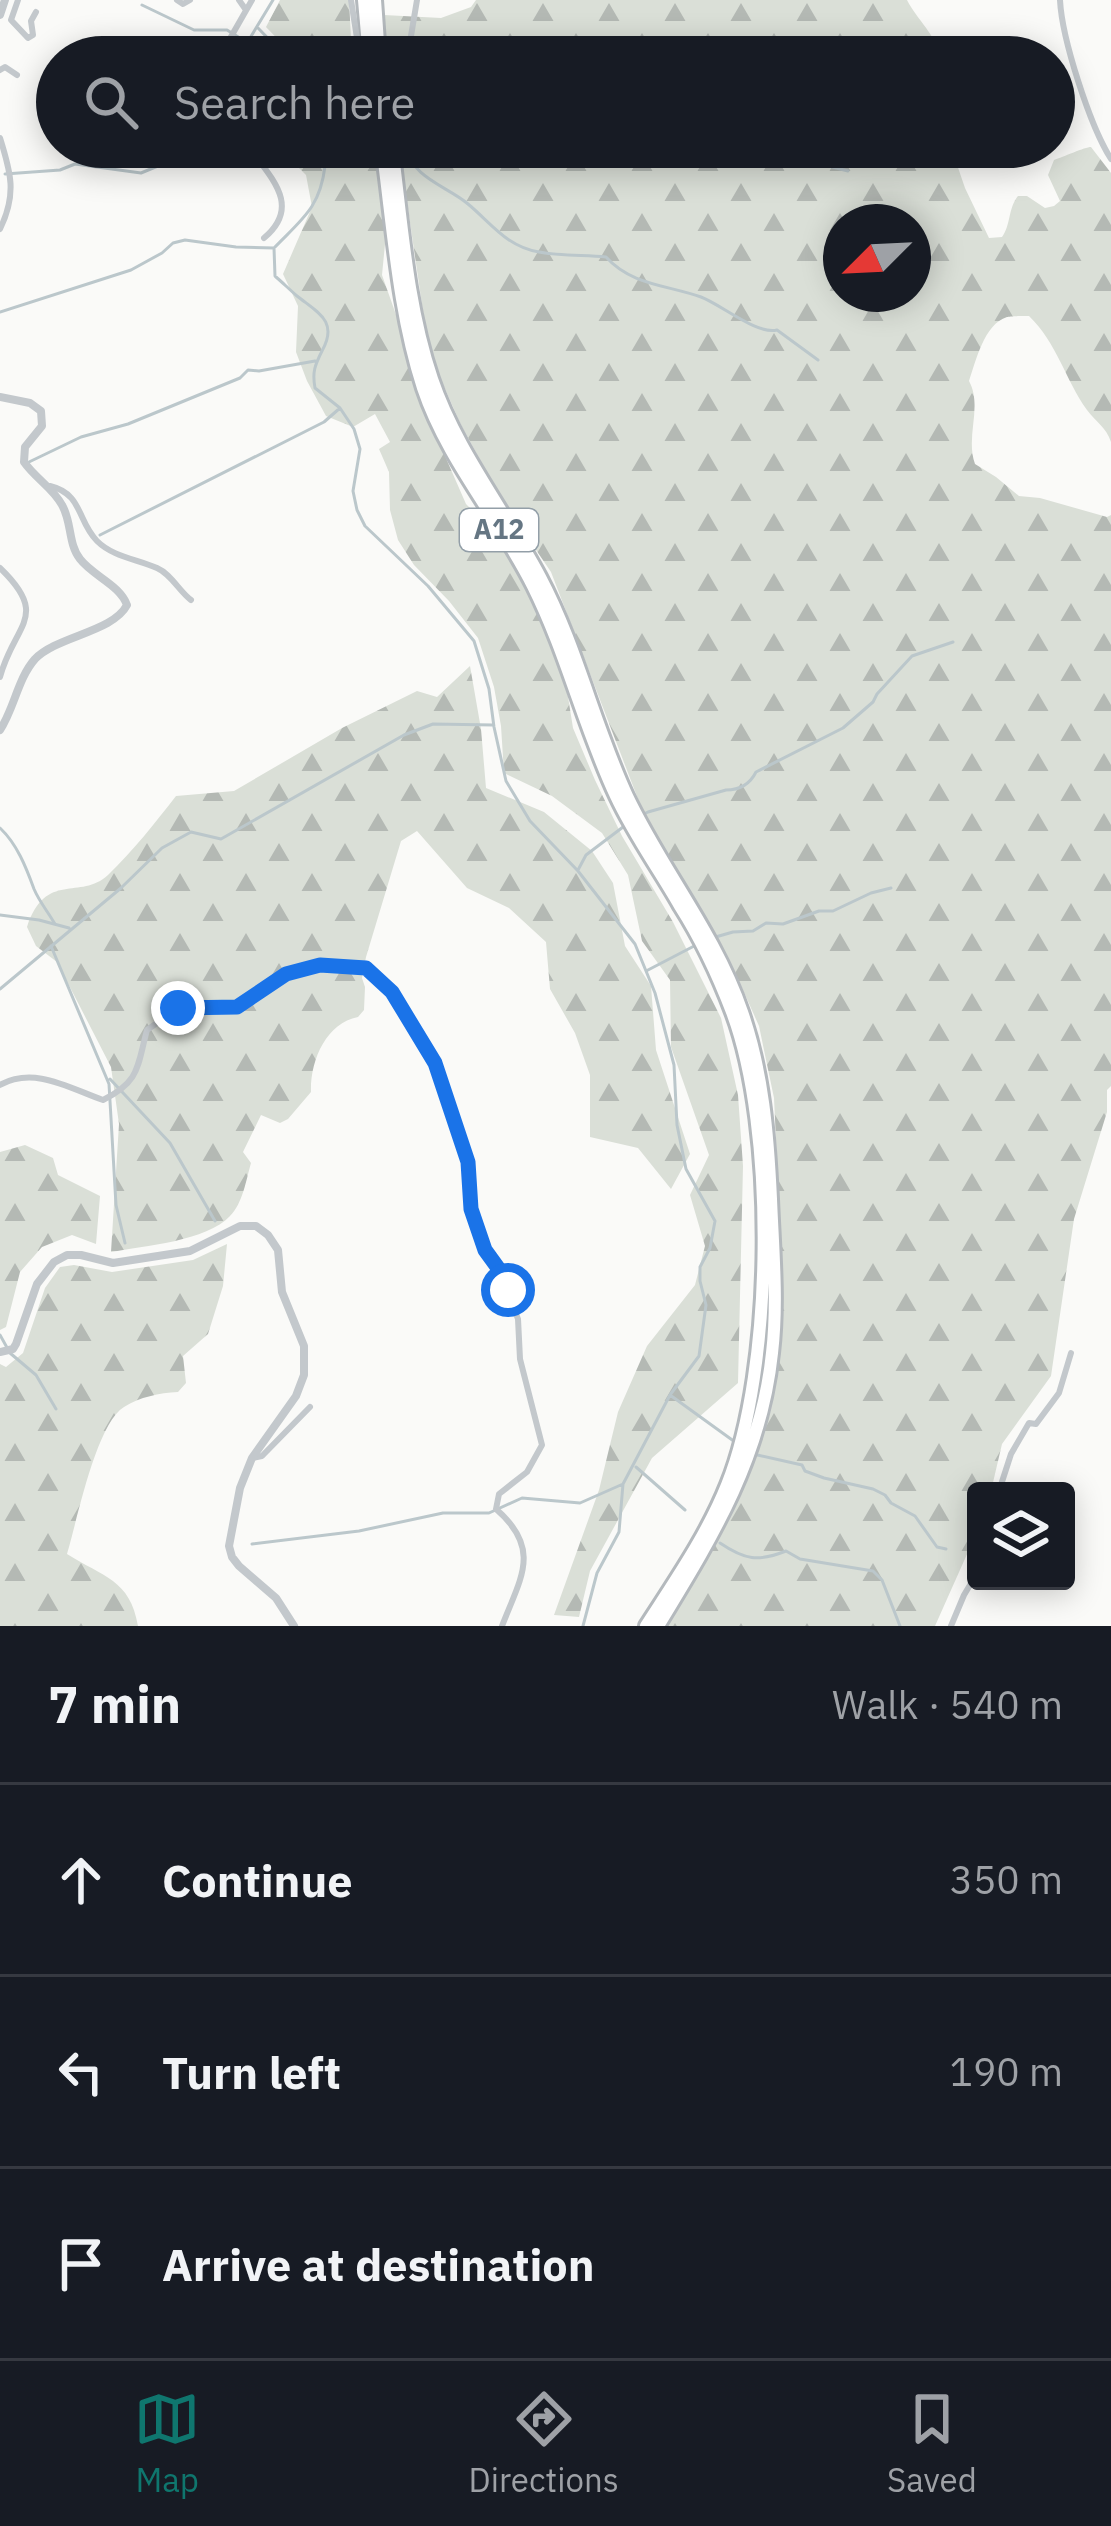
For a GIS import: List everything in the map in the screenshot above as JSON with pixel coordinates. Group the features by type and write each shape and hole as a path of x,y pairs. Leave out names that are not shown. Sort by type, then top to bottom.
{"highway":[{"path":"364,0 368,36"},
{"path":"372,36 375,0"},
{"name":"A12","path":"386,168 418,333 433,383 453,429 540,578 572,648 624,801 687,908 738,1013 763,1148 772,1353 760,1422 738,1484 712,1539 658,1626"},
{"name":"A12","path":"394,168 401,252"},
{"name":"A12","path":"646,1626 728,1485 758,1354 768,1236"}],"street":[{"path":"0,16 5,0"},
{"path":"18,0 10,17 27,38 32,36 36,12"},
{"path":"177,0 183,4 190,0"},
{"path":"239,0 246,10"},
{"path":"231,36 252,0"},
{"path":"351,0 364,36"},
{"path":"411,36 417,0"},
{"path":"1060,0 1066,36"},
{"path":"1075,66 1111,159"},
{"path":"0,70 5,67 16,75"},
{"path":"0,138 12,190 0,229"},
{"path":"264,168 281,193 283,211 275,229 264,238"},
{"path":"0,397 41,410 42,426 25,447 28,469 61,503 78,556 127,605 121,615 36,659 0,730"},
{"path":"46,485 74,499 101,545 164,572 191,601"},
{"path":"0,568 26,599 27,614 5,656 0,677"},
{"path":"0,1085 32,1075 103,1100 127,1089 147,1030 178,1008 237,1007 286,974 320,965 366,968 392,992 435,1063 468,1162 471,1209 518,1319 520,1359 542,1445 527,1472 500,1493 496,1509 516,1526 526,1552 502,1626"},
{"path":"0,1352 16,1345 37,1284 54,1262 67,1255 112,1263 190,1251 231,1229 256,1226 268,1235 278,1250 282,1292 304,1346 304,1375 296,1396 252,1458 239,1488 229,1546 232,1557 276,1598 294,1626"},
{"path":"1002,1482 1011,1454 1029,1424 1036,1424 1059,1394 1071,1353"},
{"path":"252,1458 262,1456 310,1407"},
{"path":"951,1626 967,1589"}],"green space":[{"path":"280,0 349,0 351,36 275,36 266,27"},
{"path":"476,0 907,0 931,36 385,36 384,15 441,18 471,7"},
{"path":"1091,147 1111,173 1111,442 1029,316 1007,317 992,327 969,381 975,464 1019,496 1111,515 1111,1086 1074,1219 1051,1376 1002,1444 993,1482 967,1482 967,1554 935,1626 663,1626 716,1544 758,1446 777,1340 779,1204 774,1098 759,1026 734,970 643,812 551,572 502,500 461,425 426,332 402,168 958,168 989,238 1002,237 1018,196 1027,196 1045,208 1060,201 1048,175 1051,168 1075,168 1075,153"},
{"path":"299,168 378,168 386,234 382,275 414,385 466,504 513,564 541,617 566,684 573,728 595,780 721,1018 738,1095 743,1166 738,1383 652,1458 590,1571 579,1617 554,1615 599,1490 618,1412 647,1346 695,1285 705,1246 690,1195 709,1155 671,1047 670,980 642,941 628,875 602,833 552,796 504,773 494,687 478,638 398,540 390,510 389,472 379,449 390,442 375,414 353,427 326,416 307,381 296,352 298,306 283,274 312,207 306,175"},
{"path":"470,666 486,788 544,812 592,851 613,883 625,946 651,986 656,1050 690,1154 671,1189 638,1148 590,1137 590,1075 575,1033 550,989 546,942 509,908 467,888 417,831 401,841 366,957 364,1010 337,1027 322,1045 311,1092 288,1119 280,1123 261,1115 243,1152 251,1163 234,1211 220,1224 191,1237 111,1252 119,1124 111,1067 57,962 36,946 27,927 35,909 54,892 86,886 108,875 176,796 234,791 417,691 437,697"},
{"path":"25,1145 53,1158 58,1175 100,1196 96,1244 72,1235 42,1247 20,1272 6,1327 0,1330 0,1152"},
{"path":"227,1244 223,1286 208,1334 183,1356 186,1383 178,1392 130,1404 114,1417 96,1452 67,1554 122,1589 138,1626 0,1626 0,1364 6,1367 23,1353 45,1288 60,1267 112,1272 193,1260"}],"waterway":[{"path":"251,36 273,0"},
{"path":"142,5 194,30 227,30 237,36"},
{"path":"258,28 266,36"},
{"path":"5,174 65,168"},
{"path":"104,168 141,173 153,168"},
{"path":"325,168 308,212 274,248 275,276 327,325 315,388 340,408 354,429 360,449 353,491 357,510 365,526 428,586 474,641 489,689 506,781 530,821 578,871 635,944 655,993 674,1065 677,1125 686,1169 715,1221 710,1248 700,1267 706,1305 699,1356 670,1395 623,1484 619,1532 597,1573 583,1626"},
{"path":"417,168 518,245 547,253 606,257 638,279 701,297 750,324 777,330 818,360"},
{"path":"836,168 848,171"},
{"path":"0,312 131,270 185,240 274,248"},
{"path":"29,462 81,437 128,424 240,378 248,370 315,361"},
{"path":"100,535 324,422 340,408"},
{"path":"640,816 744,786 756,772 843,728 873,702 912,656 953,642"},
{"path":"0,989 162,848 191,832 221,839 404,735 433,724 493,725"},
{"path":"578,870 586,855 627,824"},
{"path":"0,828 55,924"},
{"path":"712,938 833,911 891,888"},
{"path":"0,915 69,928"},
{"path":"648,970 698,944"},
{"path":"51,946 109,1084 116,1205 125,1243"},
{"path":"110,1079 170,1143 215,1221"},
{"path":"0,1335 10,1353 36,1375 56,1409"},
{"path":"670,1395 735,1442"},
{"path":"753,1454 873,1489 915,1516 937,1547 946,1549"},
{"path":"636,1467 685,1510"},
{"path":"252,1544 359,1531 443,1513 489,1513 522,1498 580,1503 623,1484"},
{"path":"720,1543 752,1558 786,1551 800,1559 873,1571 882,1580 900,1626"}],"route":[{"path":"178,1008 237,1007 286,974 320,965 366,968 392,992 435,1063 468,1162 471,1209 485,1250 508,1290"}]}
